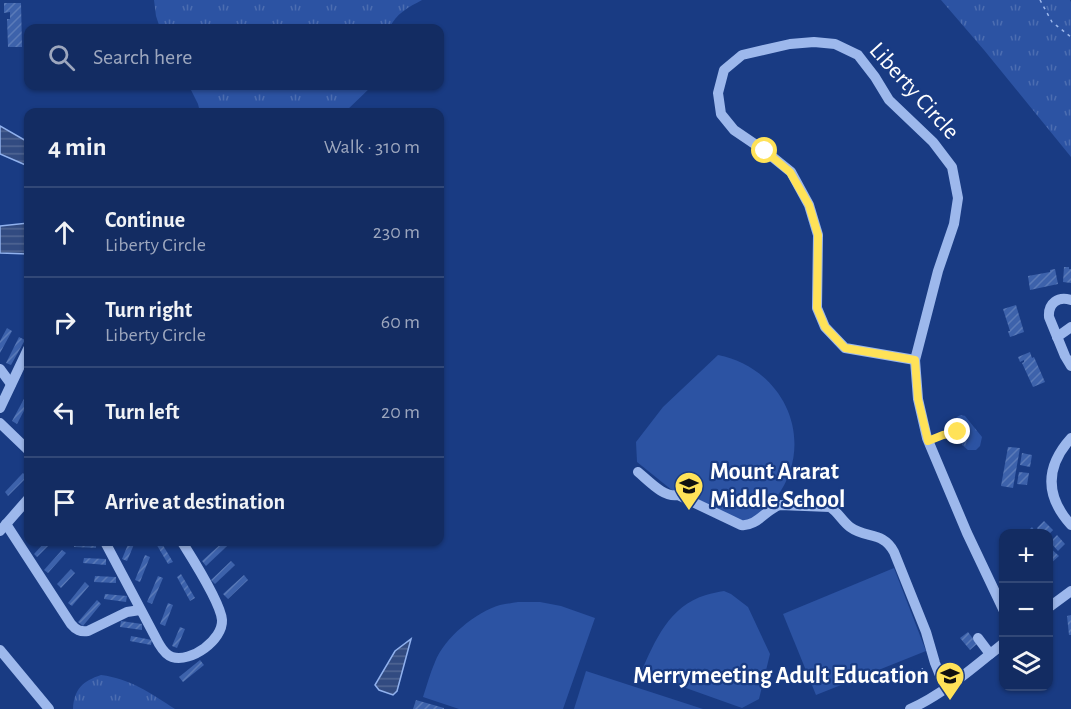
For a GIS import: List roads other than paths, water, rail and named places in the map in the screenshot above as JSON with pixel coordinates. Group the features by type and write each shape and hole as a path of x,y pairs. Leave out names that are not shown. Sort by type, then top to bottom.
{"street":[{"name":"Liberty Circle","path":"915,360 845,348 825,327 817,308 818,235 809,205 790,172 765,151 734,130 721,114 718,93 724,70 742,55 790,44 814,42 835,44 858,55 889,100 933,142 952,167 958,198 954,224 938,271 915,360 918,399 928,441 967,533 999,600"},
{"path":"1071,300 1062,298 1057,300 1050,307 1049,317 1071,366"},
{"path":"1057,337 1071,327"},
{"path":"0,408 24,357"},
{"path":"0,369 11,384"},
{"path":"0,423 24,446"},
{"path":"1071,438 1060,451 1051,478 1057,505 1071,525"},
{"path":"639,472 663,492 672,496 678,495 741,525 747,526 780,505 830,507 849,526 886,541 894,552 926,632 941,682 945,688"},
{"path":"24,503 3,527 76,629 82,632 88,631 127,612 141,610"},
{"path":"107,546 159,644 170,657 184,658 206,648 218,634 222,624 218,604 184,546"},
{"path":"1053,604 1071,591"},
{"path":"978,638 990,654"},
{"path":"910,709 945,688 999,647"},
{"path":"0,650 49,709"}],"place":[{"name":"Mount Ararat Middle School","path":"689,512"},
{"name":"Merrymeeting Adult Education","path":"950,702"}]}
